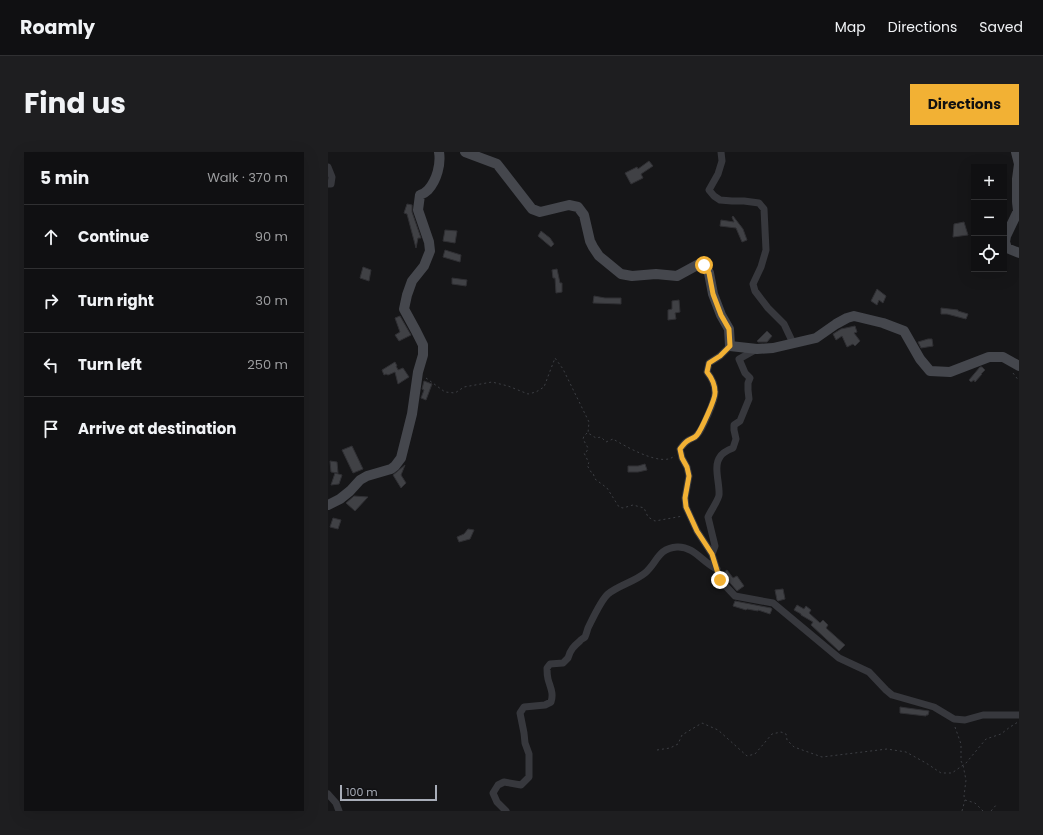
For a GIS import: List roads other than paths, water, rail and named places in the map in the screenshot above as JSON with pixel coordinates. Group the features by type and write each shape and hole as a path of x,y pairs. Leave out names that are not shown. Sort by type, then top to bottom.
{"main road":[{"path":"328,505 340,499 360,480 367,476 391,469 401,458 412,414 418,372 423,355 422,345 404,309 412,281 424,266 430,251 429,242 418,210 420,196 427,191 437,174 440,161 439,152"},
{"path":"465,152 497,164 532,209 540,212 570,205 578,207 584,215 590,241 593,247 600,256 621,274 632,276 656,274 677,276 699,264 704,265 709,273 713,294 721,315 729,329 730,346 757,349 774,348 816,338 836,324 854,316 883,323 904,331 920,359 930,371 950,372 989,356 1003,357 1019,366"},
{"path":"1016,152 1019,164 1017,179 1018,211 1005,242 1007,248 1019,253"}],"street":[{"path":"721,152 722,161 718,174 709,190 720,200 760,203 764,208 766,250 761,267 753,284 755,291 768,308 784,324 793,343"},
{"path":"328,167 332,177 331,184 328,184"},
{"path":"730,346 720,356 709,363 707,372 711,377 715,393 712,404 698,434 694,438 684,443 680,449 689,476 685,498 686,507 697,531 712,554 720,580 735,596 773,603 839,658 869,672 892,695 934,707 954,719 964,720 982,715 1019,715"},
{"path":"712,554 715,546 708,517 720,496 717,463 719,457 733,448 736,439 734,425 740,421 749,399 748,383 750,378 745,373 740,359 757,349"},
{"path":"506,811 497,802 493,793 498,785 504,782 521,785 529,777 529,754 525,744 520,713 524,707 545,705 551,702 552,692 548,679 547,668 550,664 563,662 568,658 573,647 585,637 587,629 607,594 645,573 660,554 670,548 687,548 717,569"},
{"path":"328,794 336,803 339,811"}]}
